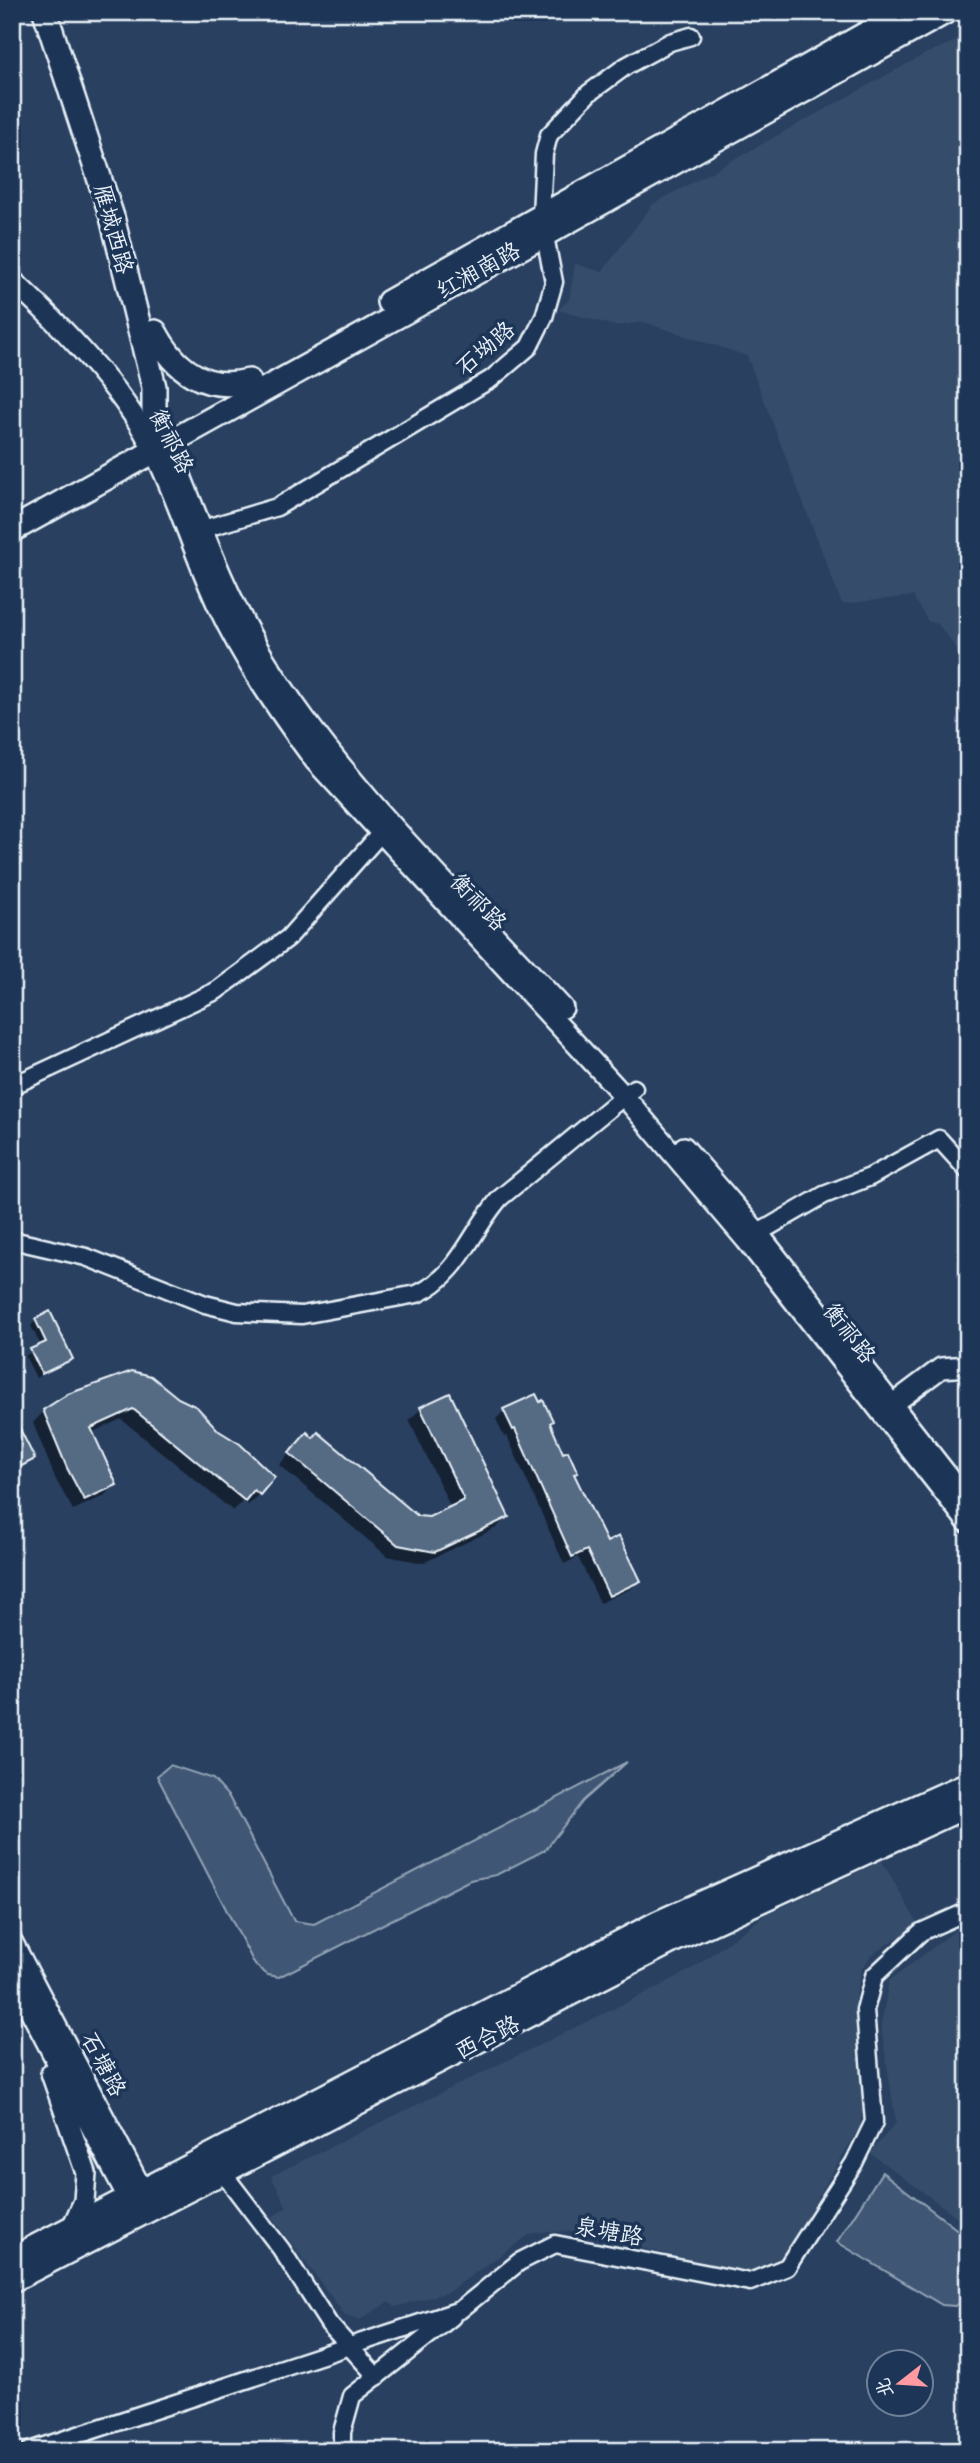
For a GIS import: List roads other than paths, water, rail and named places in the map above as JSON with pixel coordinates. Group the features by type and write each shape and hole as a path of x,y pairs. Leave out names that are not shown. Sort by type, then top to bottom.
{"main road":[{"name":"雁城西路","path":"45,12 112,217 154,387 157,436"},
{"name":"雁城西路","path":"58,12 110,168 168,384 157,436"},
{"name":"红湘南路","path":"12,512 157,436 542,225 905,12"},
{"name":"红湘南路","path":"12,530 248,381 946,12"},
{"path":"155,332 172,361 194,377 221,385 248,381"},
{"name":"西合路","path":"12,2280 140,2204 658,1923 968,1784"},
{"name":"西合路","path":"12,2259 71,2229 223,2172 674,1940 968,1805"}],"street":[{"name":"石坳路","path":"203,529 277,507 491,379 529,346 544,317 554,282 542,225 544,154 550,135 589,93 626,66 670,42 691,36"},
{"name":"衡祁路","path":"12,271 91,352 157,436 203,529 232,599 264,659 321,740 629,1092 752,1237 968,1502"},
{"name":"衡祁路","path":"12,280 40,306 131,412 157,436 218,605 250,666 315,761 380,834 562,1026 629,1092"},
{"path":"12,1086 216,991 288,938 380,834"},
{"path":"12,1240 86,1257 205,1304 237,1312 302,1315 417,1294 433,1287 462,1257 500,1198 629,1092"},
{"path":"752,1237 824,1195 870,1177 939,1139 968,1171"},
{"path":"893,1411 940,1368 968,1366"},
{"path":"893,1411 945,1378 968,1376"},
{"name":"衡祁路","path":"893,1411 968,1523"},
{"name":"泉塘路","path":"29,2451 460,2310 519,2262 555,2244 750,2281 787,2267 853,2163 874,2122 865,2010 874,1976 921,1932 968,1911"},
{"name":"石塘路","path":"12,1941 140,2204"},
{"path":"15,1982 86,2173 84,2202 71,2229"},
{"name":"石塘路","path":"15,1982 140,2204"},
{"path":"223,2172 281,2249 329,2323 377,2377"},
{"path":"342,2451 342,2432 352,2396 460,2310"}]}
